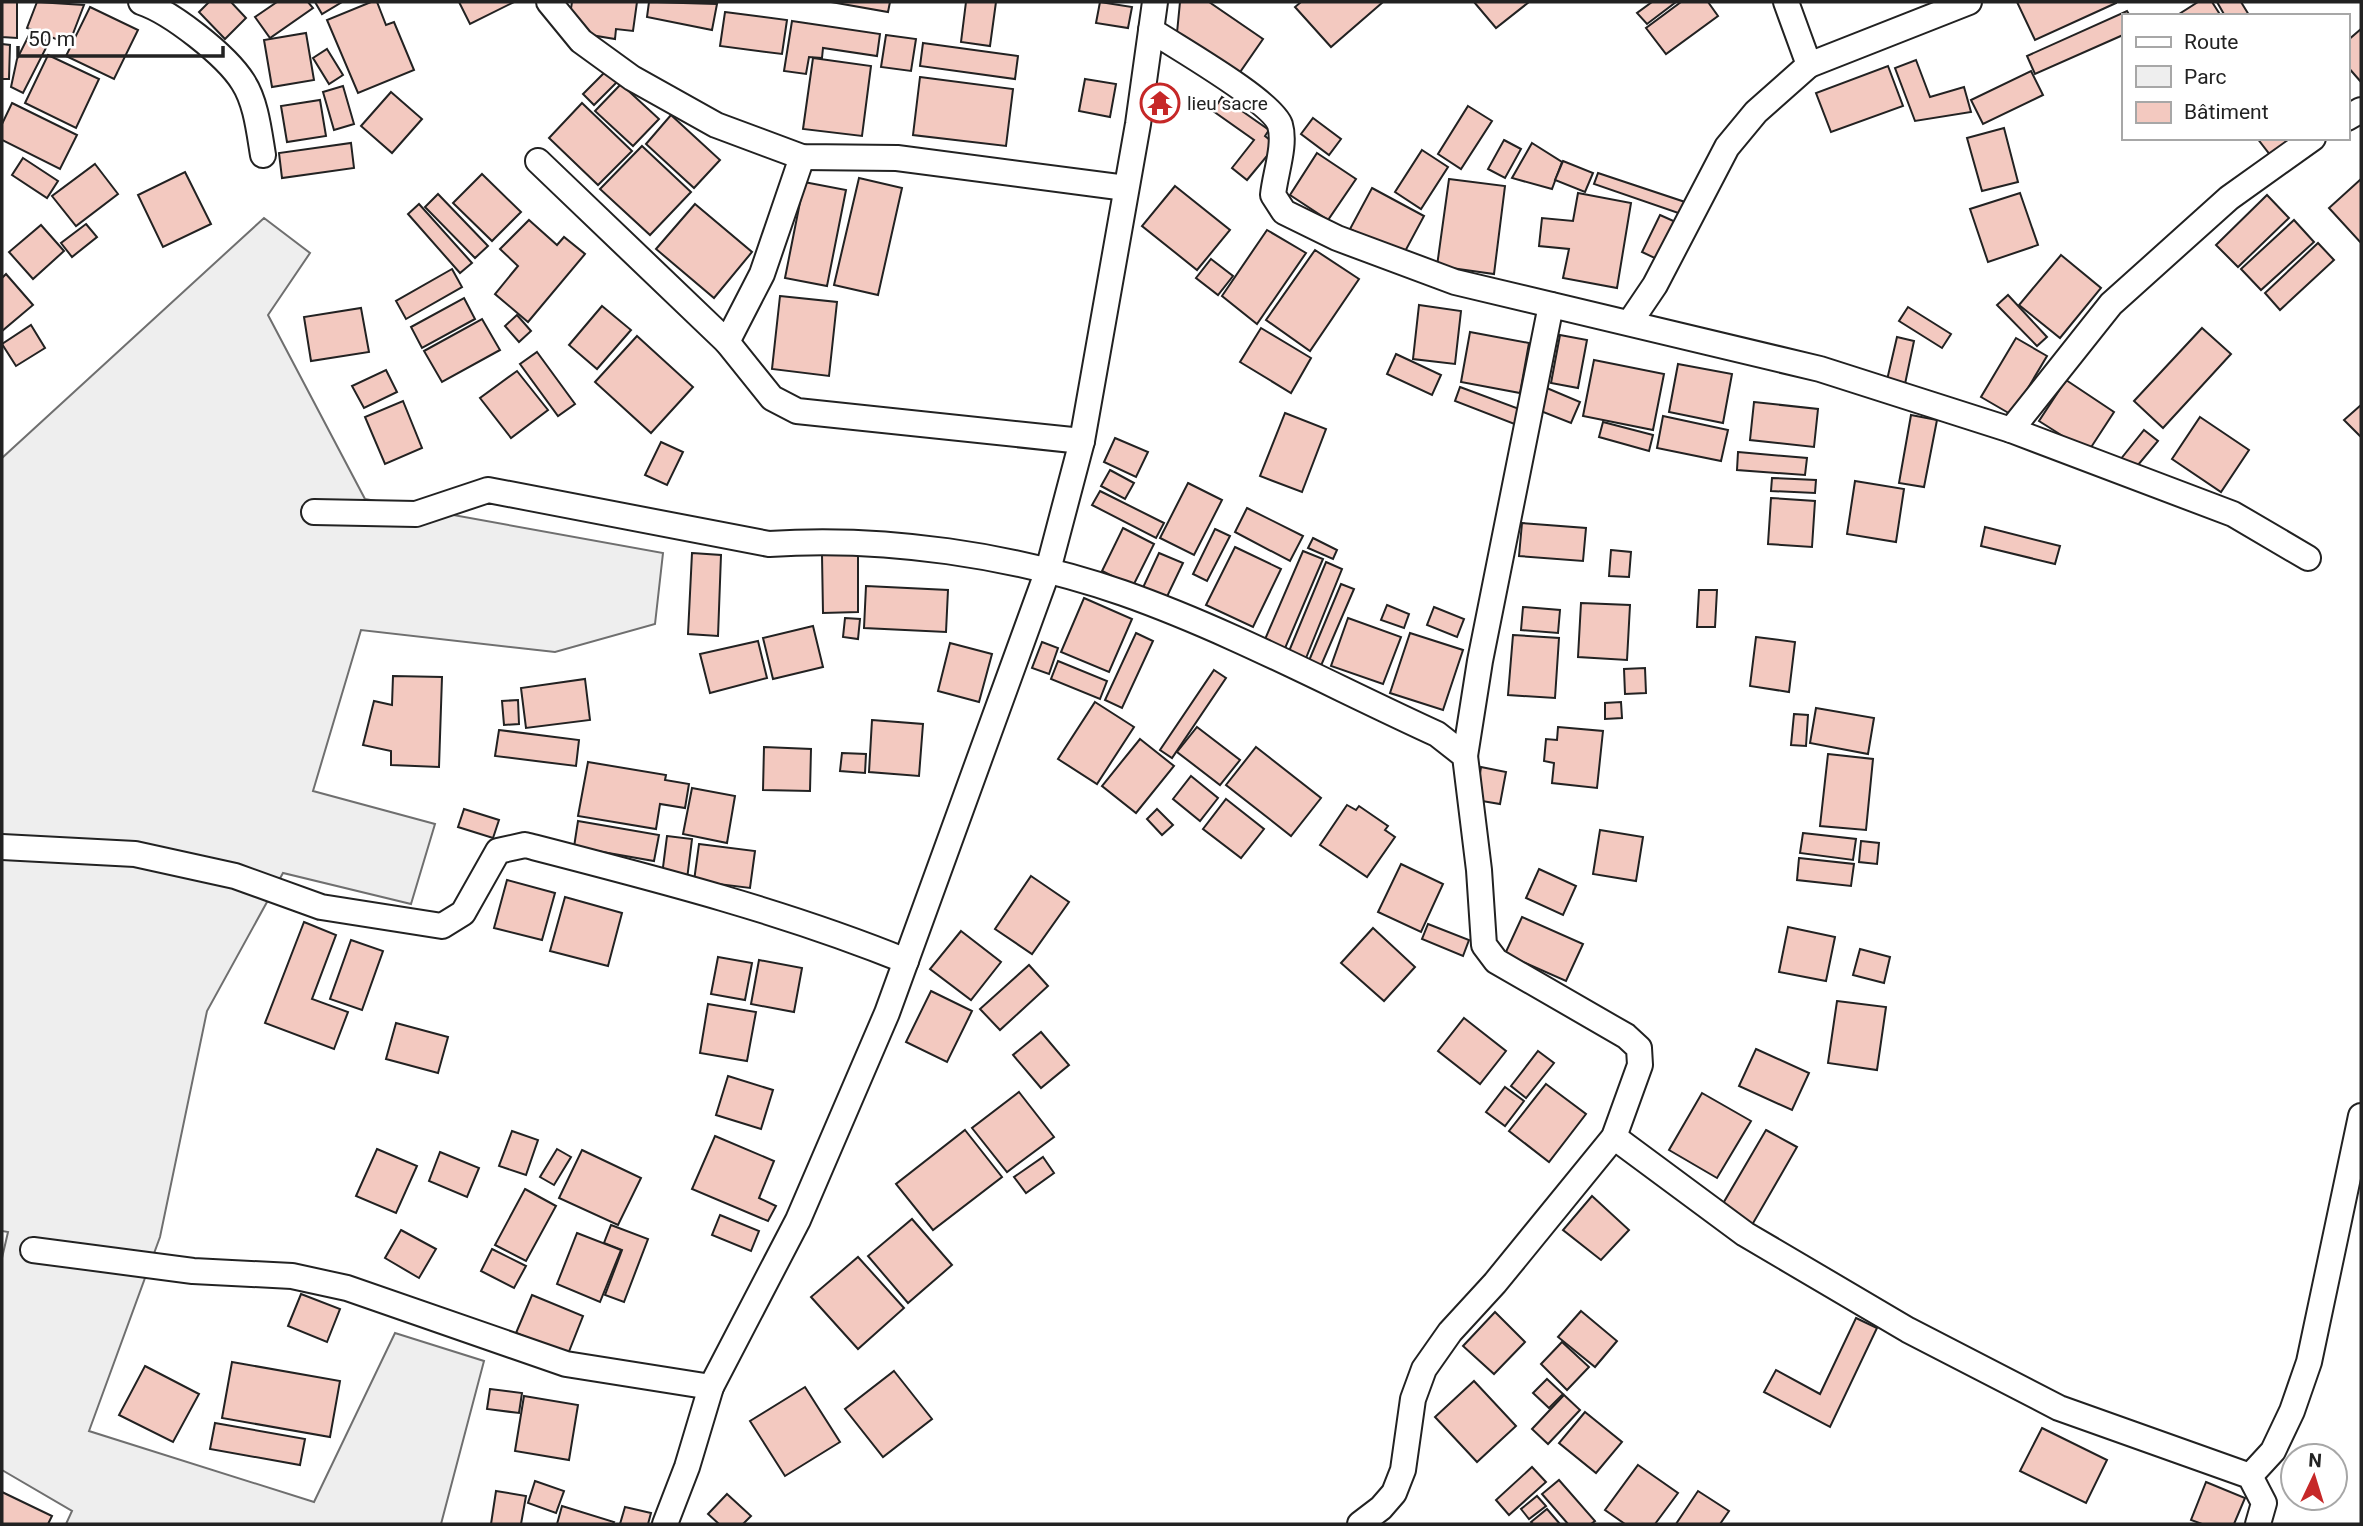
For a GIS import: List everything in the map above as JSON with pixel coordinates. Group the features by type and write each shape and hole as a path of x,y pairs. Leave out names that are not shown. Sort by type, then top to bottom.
{"street":[{"path":"141,2 219,54 244,82 256,117 263,155"},
{"path":"549,2 581,41 632,78 716,125 802,157 897,158 1126,188"},
{"path":"665,1524 711,1387 798,1220 906,961 1048,570 1082,441 1155,2"},
{"path":"1786,2 1809,65"},
{"path":"1630,322 1655,285 1727,147 1756,111 1809,65 1969,2"},
{"path":"1151,30 1263,104 1280,124 1281,148 1273,195 1284,212 1337,238 1455,282 1819,369 2011,430 2233,514 2308,558"},
{"path":"2011,430 2111,304 2229,198 2310,140"},
{"path":"727,342 762,274 802,157"},
{"path":"538,160 610,232 709,321 772,398 796,411 1082,441"},
{"path":"1360,1524 1381,1508 1394,1493 1403,1471 1413,1399 1424,1369 1450,1332 1495,1283 1614,1137 1640,1065 1639,1048 1626,1036 1496,961 1484,945 1479,870 1465,756 1479,661 1551,305"},
{"path":"314,512 416,514 488,490 769,544 807,541 899,545 1048,570 1124,594 1231,638 1437,734 1465,756"},
{"path":"2,847 135,853 234,876 321,907 442,926 463,913 498,851 525,845 731,901 845,936 906,961"},
{"path":"2250,1476 2273,1451 2292,1411 2309,1362 2361,1116"},
{"path":"1614,1137 1745,1234 1908,1329 2059,1408 2250,1476 2264,1503 2258,1524"},
{"path":"33,1250 193,1271 292,1276 347,1288 566,1364 711,1387"}],"green space":[{"path":"264,218 310,253 268,315 365,499 663,553 655,624 555,652 361,630 313,791 435,824 411,904 283,873 207,1011 160,1237 89,1431 314,1502 395,1333 484,1361 441,1524 66,1524 72,1511 2,1470 2,1258 8,1232 2,1231 2,458"}],"building":[{"path":"2,2 17,2 17,38 2,37"},
{"path":"37,2 84,5 69,44 27,28"},
{"path":"209,2 231,2 246,18 225,39 199,12"},
{"path":"277,2 308,2 313,8 270,38 255,17"},
{"path":"315,2 342,2 322,14"},
{"path":"377,2 386,25 394,22 414,70 358,93 327,20"},
{"path":"459,2 514,2 470,24"},
{"path":"572,2 637,2 633,31 616,29 615,39 579,33 569,21"},
{"path":"649,2 717,4 712,30 647,17"},
{"path":"831,2 890,2 888,12"},
{"path":"966,2 996,2 990,46 961,42"},
{"path":"1100,2 1132,7 1128,28 1096,23"},
{"path":"1180,2 1209,2 1263,39 1238,75 1177,33"},
{"path":"1301,2 1383,2 1331,47 1295,7"},
{"path":"1474,2 1529,2 1496,28"},
{"path":"1652,2 1676,2 1647,24 1637,13"},
{"path":"1681,2 1708,2 1718,16 1666,54 1646,28"},
{"path":"2017,2 2116,2 2116,3 2035,40"},
{"path":"2198,2 2212,2 2220,14 2179,14"},
{"path":"2217,2 2241,2 2248,14 2224,14"},
{"path":"90,7 138,30 114,79 66,56"},
{"path":"2127,11 2129,14 2122,14 2122,35 2035,74 2027,56"},
{"path":"725,12 787,20 782,54 720,46"},
{"path":"792,21 880,34 877,56 823,48 822,58 809,57 806,74 784,71"},
{"path":"2361,29 2361,82 2349,68 2349,39"},
{"path":"30,33 49,42 23,93 11,87 17,59"},
{"path":"306,33 314,80 272,87 264,40"},
{"path":"886,35 916,39 911,71 881,67"},
{"path":"923,43 1018,56 1015,79 920,66"},
{"path":"2,44 10,45 9,79 2,79"},
{"path":"327,49 343,75 329,84 313,58"},
{"path":"48,55 99,79 76,128 25,103"},
{"path":"813,58 871,66 862,136 803,129"},
{"path":"1916,60 1930,97 1964,87 1971,112 1915,121 1895,68"},
{"path":"1888,66 1903,106 1831,132 1816,93"},
{"path":"606,71 617,82 594,105 583,94"},
{"path":"2031,71 2043,95 1983,124 1971,100"},
{"path":"920,77 1013,89 1006,146 913,135"},
{"path":"1085,79 1116,84 1110,117 1079,111"},
{"path":"621,84 659,119 633,146 595,111"},
{"path":"343,86 354,124 334,130 323,92"},
{"path":"391,92 422,119 392,153 361,126"},
{"path":"1222,97 1269,130 1265,136 1276,145 1247,180 1232,168 1254,140 1213,111"},
{"path":"320,100 326,136 287,142 281,106"},
{"path":"12,103 77,135 60,169 2,140 2,124"},
{"path":"582,103 632,151 598,185 549,138"},
{"path":"1468,106 1492,121 1461,169 1438,154"},
{"path":"671,115 720,160 694,188 646,144"},
{"path":"1313,118 1341,139 1329,155 1301,134"},
{"path":"2004,128 2018,182 1982,191 1967,138"},
{"path":"1504,140 1521,149 1505,178 1488,169"},
{"path":"2259,140 2291,140 2271,156"},
{"path":"351,143 354,168 282,178 279,153"},
{"path":"1532,143 1562,162 1552,189 1512,178"},
{"path":"642,146 691,192 650,235 600,189"},
{"path":"1422,150 1448,167 1421,209 1395,192"},
{"path":"1317,153 1356,179 1328,220 1290,195"},
{"path":"23,158 58,181 47,198 12,175"},
{"path":"1563,161 1593,173 1585,192 1555,180"},
{"path":"95,164 118,194 76,226 52,196"},
{"path":"185,172 211,224 163,247 138,195"},
{"path":"1598,173 1691,204 1687,216 1594,184"},
{"path":"482,174 521,212 492,241 453,203"},
{"path":"859,178 902,188 878,295 834,285"},
{"path":"1449,179 1505,186 1494,274 1437,266"},
{"path":"2361,179 2361,243 2329,208"},
{"path":"804,182 846,190 827,286 785,278"},
{"path":"1175,186 1230,230 1197,270 1142,226"},
{"path":"1372,188 1424,216 1402,257 1350,229"},
{"path":"1578,193 1631,203 1617,288 1563,278 1569,249 1539,246 1542,218 1573,221"},
{"path":"2020,193 2038,245 1988,262 1970,209"},
{"path":"438,194 488,246 475,258 425,207"},
{"path":"2267,195 2289,218 2238,267 2216,245"},
{"path":"419,204 472,263 460,273 408,214"},
{"path":"695,204 752,252 714,298 656,249"},
{"path":"1660,215 1678,223 1661,261 1642,252"},
{"path":"529,220 557,245 564,237 585,254 528,322 495,294 518,266 500,249"},
{"path":"2294,220 2314,242 2261,290 2241,269"},
{"path":"86,224 97,237 72,257 61,243"},
{"path":"41,225 64,251 33,279 9,252"},
{"path":"1267,230 1306,253 1257,324 1222,296"},
{"path":"2318,243 2334,260 2280,310 2265,293"},
{"path":"1315,250 1359,279 1310,351 1266,320"},
{"path":"2061,255 2101,288 2060,338 2019,305"},
{"path":"1211,259 1233,276 1218,295 1196,278"},
{"path":"452,269 462,287 406,319 396,301"},
{"path":"6,274 33,305 2,331 2,278"},
{"path":"2008,295 2047,337 2037,346 1997,305"},
{"path":"780,296 837,302 829,376 772,369"},
{"path":"464,298 475,319 422,348 411,327"},
{"path":"1419,305 1461,311 1455,364 1413,359"},
{"path":"602,306 631,330 597,369 569,345"},
{"path":"1908,307 1951,334 1942,348 1899,321"},
{"path":"361,308 369,352 311,361 304,317"},
{"path":"517,315 531,331 519,342 505,326"},
{"path":"482,319 500,350 442,382 424,351"},
{"path":"31,325 45,348 16,366 2,344"},
{"path":"1261,328 1311,358 1291,393 1240,362"},
{"path":"2202,328 2231,354 2163,428 2134,401"},
{"path":"1470,332 1529,343 1520,393 1461,382"},
{"path":"1560,335 1587,340 1578,388 1551,383"},
{"path":"637,336 693,387 651,433 595,382"},
{"path":"1897,337 1914,341 1905,384 1887,380"},
{"path":"2016,338 2047,356 2012,415 1981,397"},
{"path":"537,352 575,404 558,416 520,364"},
{"path":"1396,354 1441,375 1432,395 1387,374"},
{"path":"1594,360 1664,374 1653,430 1583,416"},
{"path":"1678,364 1732,374 1723,423 1669,412"},
{"path":"386,370 397,392 364,408 352,386"},
{"path":"517,371 548,410 511,438 480,398"},
{"path":"2066,380 2114,412 2088,452 2039,421"},
{"path":"1542,386 1580,402 1571,423 1533,408"},
{"path":"1460,387 1522,410 1517,425 1455,401"},
{"path":"403,401 422,448 385,464 365,417"},
{"path":"1754,402 1818,409 1814,447 1750,440"},
{"path":"2361,405 2361,435 2360,436 2344,420"},
{"path":"1285,413 1326,429 1302,492 1260,476"},
{"path":"1911,415 1937,420 1924,487 1899,483"},
{"path":"1663,416 1728,430 1721,461 1657,448"},
{"path":"2200,417 2249,450 2221,492 2172,459"},
{"path":"1603,422 1653,435 1649,451 1599,437"},
{"path":"2144,430 2158,441 2133,471 2120,460"},
{"path":"1115,438 1148,452 1136,477 1104,462"},
{"path":"661,442 683,452 667,485 645,475"},
{"path":"1738,452 1807,458 1805,475 1737,470"},
{"path":"1110,470 1134,483 1125,499 1101,486"},
{"path":"1772,478 1816,480 1815,493 1771,491"},
{"path":"1855,481 1904,489 1896,542 1847,534"},
{"path":"1188,483 1222,500 1194,555 1160,538"},
{"path":"1100,491 1164,523 1156,538 1092,505"},
{"path":"1771,498 1815,501 1812,547 1768,544"},
{"path":"1247,508 1303,536 1290,561 1235,532"},
{"path":"1522,523 1586,528 1583,561 1519,556"},
{"path":"1985,527 2060,546 2055,564 1981,546"},
{"path":"1123,528 1154,544 1133,586 1102,571"},
{"path":"1215,529 1230,536 1207,581 1193,574"},
{"path":"1313,538 1337,550 1333,559 1308,548"},
{"path":"1235,547 1281,569 1253,627 1206,605"},
{"path":"1611,550 1631,552 1629,577 1609,576"},
{"path":"1303,551 1323,559 1283,653 1263,644"},
{"path":"692,553 721,555 718,636 688,634"},
{"path":"1159,553 1183,563 1163,605 1140,594"},
{"path":"822,555 858,555 858,612 823,613"},
{"path":"1326,562 1342,569 1304,663 1287,656"},
{"path":"1341,584 1354,589 1320,668 1308,663"},
{"path":"866,586 948,590 946,632 864,628"},
{"path":"1699,590 1717,590 1715,627 1697,627"},
{"path":"1084,598 1132,619 1109,672 1061,652"},
{"path":"1581,603 1630,605 1627,660 1578,657"},
{"path":"1387,605 1409,614 1404,628 1381,620"},
{"path":"1434,607 1464,619 1457,637 1427,625"},
{"path":"1523,607 1560,610 1558,633 1521,630"},
{"path":"845,618 860,619 858,639 843,637"},
{"path":"1348,618 1401,637 1383,684 1331,666"},
{"path":"813,626 823,667 773,679 763,638"},
{"path":"1136,633 1153,641 1122,708 1105,700"},
{"path":"1410,633 1463,650 1443,710 1390,693"},
{"path":"1513,635 1559,638 1555,698 1508,695"},
{"path":"1756,637 1795,642 1789,692 1750,686"},
{"path":"758,641 767,678 710,693 700,654"},
{"path":"1042,642 1058,648 1049,674 1032,668"},
{"path":"950,643 992,654 979,702 938,691"},
{"path":"1058,661 1107,681 1100,699 1051,679"},
{"path":"1645,668 1646,693 1625,694 1624,669"},
{"path":"1214,670 1226,678 1172,758 1160,750"},
{"path":"393,676 442,677 439,767 391,765 391,751 363,745 374,701 392,705"},
{"path":"585,679 590,720 526,728 521,688"},
{"path":"518,700 519,724 504,725 502,701"},
{"path":"1095,702 1134,727 1097,784 1058,759"},
{"path":"1621,702 1622,718 1605,719 1605,703"},
{"path":"1816,708 1874,718 1868,754 1810,743"},
{"path":"1794,714 1808,715 1806,746 1791,745"},
{"path":"872,720 923,724 919,776 869,772"},
{"path":"1197,727 1240,760 1220,785 1177,752"},
{"path":"1558,727 1603,731 1597,788 1552,783 1554,763 1544,761 1546,739 1557,740"},
{"path":"499,730 579,740 576,766 495,756"},
{"path":"1140,739 1174,766 1136,813 1102,786"},
{"path":"764,747 811,749 810,791 763,790"},
{"path":"1256,747 1321,798 1291,836 1226,785"},
{"path":"842,753 866,754 865,773 840,771"},
{"path":"1828,754 1873,759 1866,830 1820,826"},
{"path":"588,762 666,775 665,780 689,784 685,808 660,804 656,829 578,816"},
{"path":"1481,767 1506,772 1500,804 1476,800"},
{"path":"1191,776 1218,798 1200,821 1173,799"},
{"path":"692,788 735,796 727,843 683,834"},
{"path":"1226,799 1264,829 1241,858 1203,829"},
{"path":"1347,805 1356,810 1359,806 1388,826 1385,830 1395,837 1367,877 1320,845"},
{"path":"464,809 499,820 493,838 458,827"},
{"path":"1157,809 1173,825 1162,835 1147,819"},
{"path":"578,821 659,835 654,861 574,847"},
{"path":"1600,830 1643,837 1636,881 1593,874"},
{"path":"1803,833 1856,839 1853,860 1800,853"},
{"path":"667,836 692,839 687,879 662,875"},
{"path":"1861,841 1879,843 1877,864 1859,862"},
{"path":"699,844 755,851 750,888 694,881"},
{"path":"1799,858 1854,864 1851,886 1797,880"},
{"path":"1401,864 1443,884 1421,932 1378,912"},
{"path":"1539,869 1576,886 1563,915 1526,898"},
{"path":"1031,876 1069,902 1032,954 995,929"},
{"path":"507,880 555,893 542,940 494,928"},
{"path":"565,897 622,913 608,966 550,951"},
{"path":"1522,917 1583,944 1566,981 1505,954"},
{"path":"304,922 336,935 312,999 348,1012 334,1049 265,1023"},
{"path":"1428,924 1469,940 1463,956 1422,939"},
{"path":"1788,927 1835,937 1826,981 1779,972"},
{"path":"1373,928 1415,967 1384,1001 1341,963"},
{"path":"961,931 1001,962 971,1000 930,969"},
{"path":"351,940 383,951 362,1010 330,999"},
{"path":"1860,949 1890,957 1884,983 1853,975"},
{"path":"718,957 752,963 745,1000 711,994"},
{"path":"759,960 802,968 794,1012 751,1004"},
{"path":"1029,965 1048,986 1000,1030 980,1009"},
{"path":"931,991 972,1011 947,1062 906,1042"},
{"path":"1837,1001 1886,1007 1877,1070 1828,1063"},
{"path":"708,1004 756,1012 747,1061 700,1053"},
{"path":"1464,1018 1506,1051 1480,1084 1438,1051"},
{"path":"396,1023 448,1037 438,1073 386,1059"},
{"path":"1041,1032 1069,1065 1041,1088 1013,1055"},
{"path":"1756,1049 1809,1073 1792,1110 1739,1086"},
{"path":"1538,1051 1554,1063 1526,1098 1511,1086"},
{"path":"728,1076 773,1090 761,1129 716,1115"},
{"path":"1546,1084 1586,1114 1549,1162 1509,1131"},
{"path":"1505,1087 1524,1101 1505,1126 1486,1112"},
{"path":"1019,1092 1054,1137 1007,1172 972,1128"},
{"path":"1702,1093 1751,1121 1717,1178 1669,1150"},
{"path":"965,1130 1002,1177 933,1230 896,1184"},
{"path":"1766,1130 1797,1147 1752,1225 1721,1207"},
{"path":"512,1131 538,1140 526,1175 499,1166"},
{"path":"715,1136 774,1161 759,1198 776,1206 768,1221 692,1189"},
{"path":"377,1149 417,1166 396,1213 356,1196"},
{"path":"557,1149 571,1157 554,1185 540,1177"},
{"path":"582,1150 641,1178 618,1225 559,1198"},
{"path":"440,1152 479,1168 467,1197 429,1181"},
{"path":"1043,1157 1054,1173 1026,1193 1014,1177"},
{"path":"525,1189 556,1206 526,1261 495,1245"},
{"path":"1592,1196 1629,1230 1601,1260 1563,1230"},
{"path":"720,1215 759,1231 751,1251 712,1235"},
{"path":"912,1219 952,1265 908,1303 868,1256"},
{"path":"611,1225 648,1239 624,1302 605,1295 622,1250 604,1243"},
{"path":"401,1230 436,1249 419,1278 385,1258"},
{"path":"577,1233 621,1250 600,1302 557,1284"},
{"path":"492,1249 526,1266 514,1288 481,1271"},
{"path":"858,1257 904,1308 858,1349 811,1297"},
{"path":"301,1294 340,1309 327,1342 288,1326"},
{"path":"532,1295 583,1316 568,1354 516,1333"},
{"path":"1581,1311 1617,1341 1595,1367 1558,1337"},
{"path":"1495,1312 1525,1342 1494,1374 1463,1346"},
{"path":"1856,1318 1877,1328 1830,1427 1764,1392 1776,1370 1820,1394"},
{"path":"1562,1342 1589,1367 1567,1390 1541,1364"},
{"path":"232,1362 340,1381 330,1437 222,1418"},
{"path":"145,1366 199,1394 173,1442 119,1415"},
{"path":"894,1371 932,1419 883,1457 845,1409"},
{"path":"1547,1379 1563,1394 1549,1408 1533,1393"},
{"path":"1474,1381 1516,1426 1477,1462 1435,1417"},
{"path":"805,1387 840,1442 785,1476 750,1421"},
{"path":"490,1389 522,1393 519,1413 487,1409"},
{"path":"1564,1395 1580,1410 1548,1444 1532,1429"},
{"path":"524,1396 578,1405 569,1460 515,1451"},
{"path":"1585,1412 1622,1442 1596,1473 1559,1443"},
{"path":"215,1423 305,1439 300,1465 210,1449"},
{"path":"2042,1428 2107,1460 2086,1503 2020,1471"},
{"path":"1638,1465 1678,1493 1655,1524 1625,1524 1605,1510"},
{"path":"1532,1467 1546,1482 1509,1515 1496,1500"},
{"path":"1559,1480 1595,1521 1591,1524 1568,1524 1542,1494"},
{"path":"535,1481 564,1491 556,1513 528,1503"},
{"path":"2206,1482 2245,1498 2234,1524 2202,1524 2191,1520"},
{"path":"496,1491 526,1496 521,1524 491,1524"},
{"path":"1698,1491 1729,1511 1720,1524 1676,1524"},
{"path":"2,1492 52,1516 48,1524 2,1524"},
{"path":"727,1494 751,1516 743,1524 719,1524 708,1514"},
{"path":"1537,1496 1546,1506 1529,1519 1521,1509"},
{"path":"562,1506 614,1522 557,1524"},
{"path":"625,1507 651,1513 648,1524 620,1524"},
{"path":"1547,1509 1560,1524 1531,1522"}],"place":[{"name":"lieu sacre","path":"1160,103"}]}
